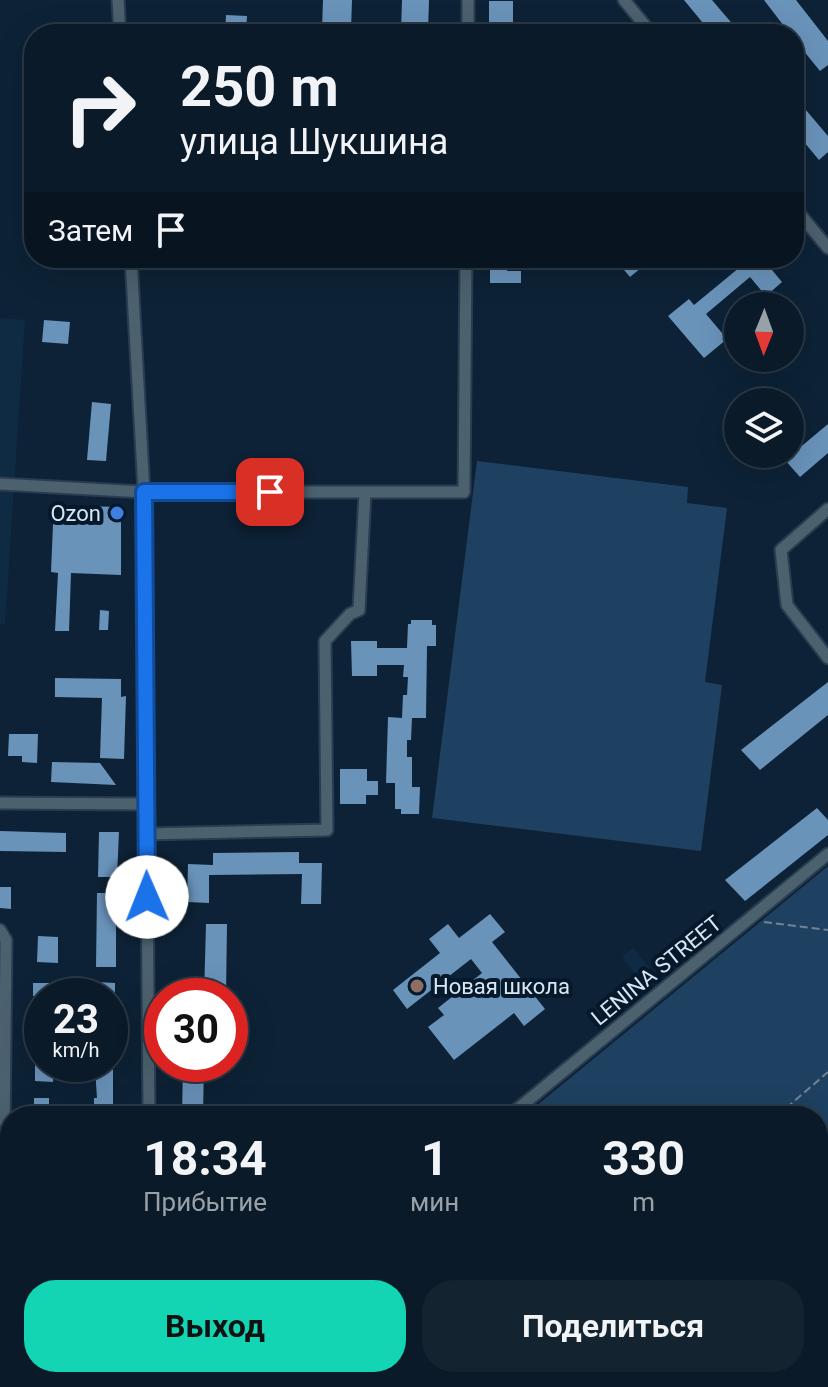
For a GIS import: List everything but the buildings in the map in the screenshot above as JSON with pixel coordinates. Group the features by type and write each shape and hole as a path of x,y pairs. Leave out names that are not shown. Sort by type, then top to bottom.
{"street":[{"path":"118,0 119,24"},
{"path":"468,0 468,24"},
{"path":"624,0 644,24"},
{"path":"804,219 828,248"},
{"path":"132,268 144,492 149,1106"},
{"path":"0,484 144,492 464,492 466,268"},
{"path":"146,834 327,830 325,641 350,614 359,610 365,492"},
{"path":"828,509 781,550 787,605 828,658"},
{"path":"0,803 146,804"},
{"name":"LENINA STREET","path":"521,1106 828,854"},
{"path":"0,930 6,940 5,1106"}],"path":[{"path":"755,921 828,930"},
{"path":"789,1106 828,1072"}],"shaded area":[{"path":"0,318 25,320 5,624 0,624"},
{"path":"477,461 688,487 687,503 727,508 705,682 722,685 701,851 432,818"},
{"path":"828,866 828,1106 536,1106"},
{"path":"633,948 650,968 638,978 622,957"}],"place":[{"name":"Ozon","path":"117,513"},
{"name":"Новая школа","path":"417,986"}],"route":[{"path":"147,897 144,492 270,492"}]}
